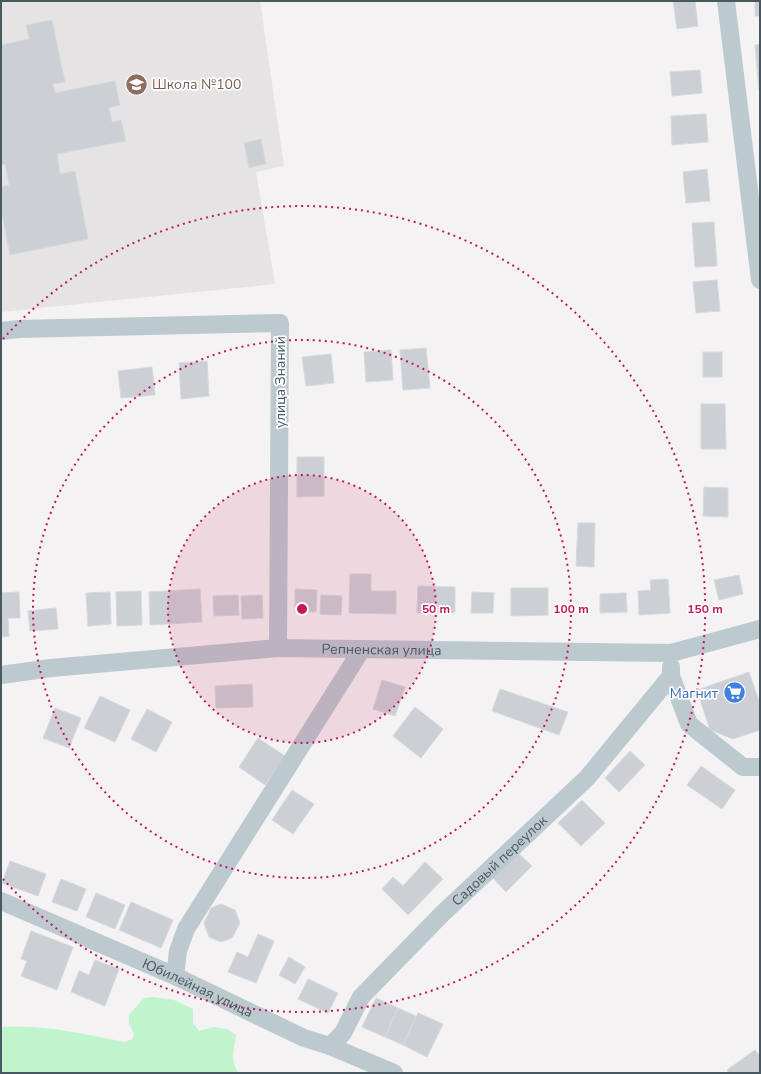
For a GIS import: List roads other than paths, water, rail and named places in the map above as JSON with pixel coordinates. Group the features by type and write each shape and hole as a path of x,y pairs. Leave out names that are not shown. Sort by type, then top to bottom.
{"street":[{"path":"726,1 760,280"},
{"name":"улица Знаний","path":"1,331 19,329 280,323 278,648"},
{"name":"Репненская улица","path":"1,675 52,668 278,648 671,653 760,629"},
{"path":"175,976 178,951 186,929 362,649"},
{"path":"671,653 671,676 689,724 743,767 760,768"},
{"name":"Садовый переулок","path":"330,1046 342,1033 361,997 442,914 587,778 671,676"},
{"name":"Юбилейная улица","path":"1,901 175,976 304,1038 330,1046 394,1073"}],"place":[{"name":"Школа №100","path":"137,84"},
{"name":"Магнит","path":"734,693"}]}
